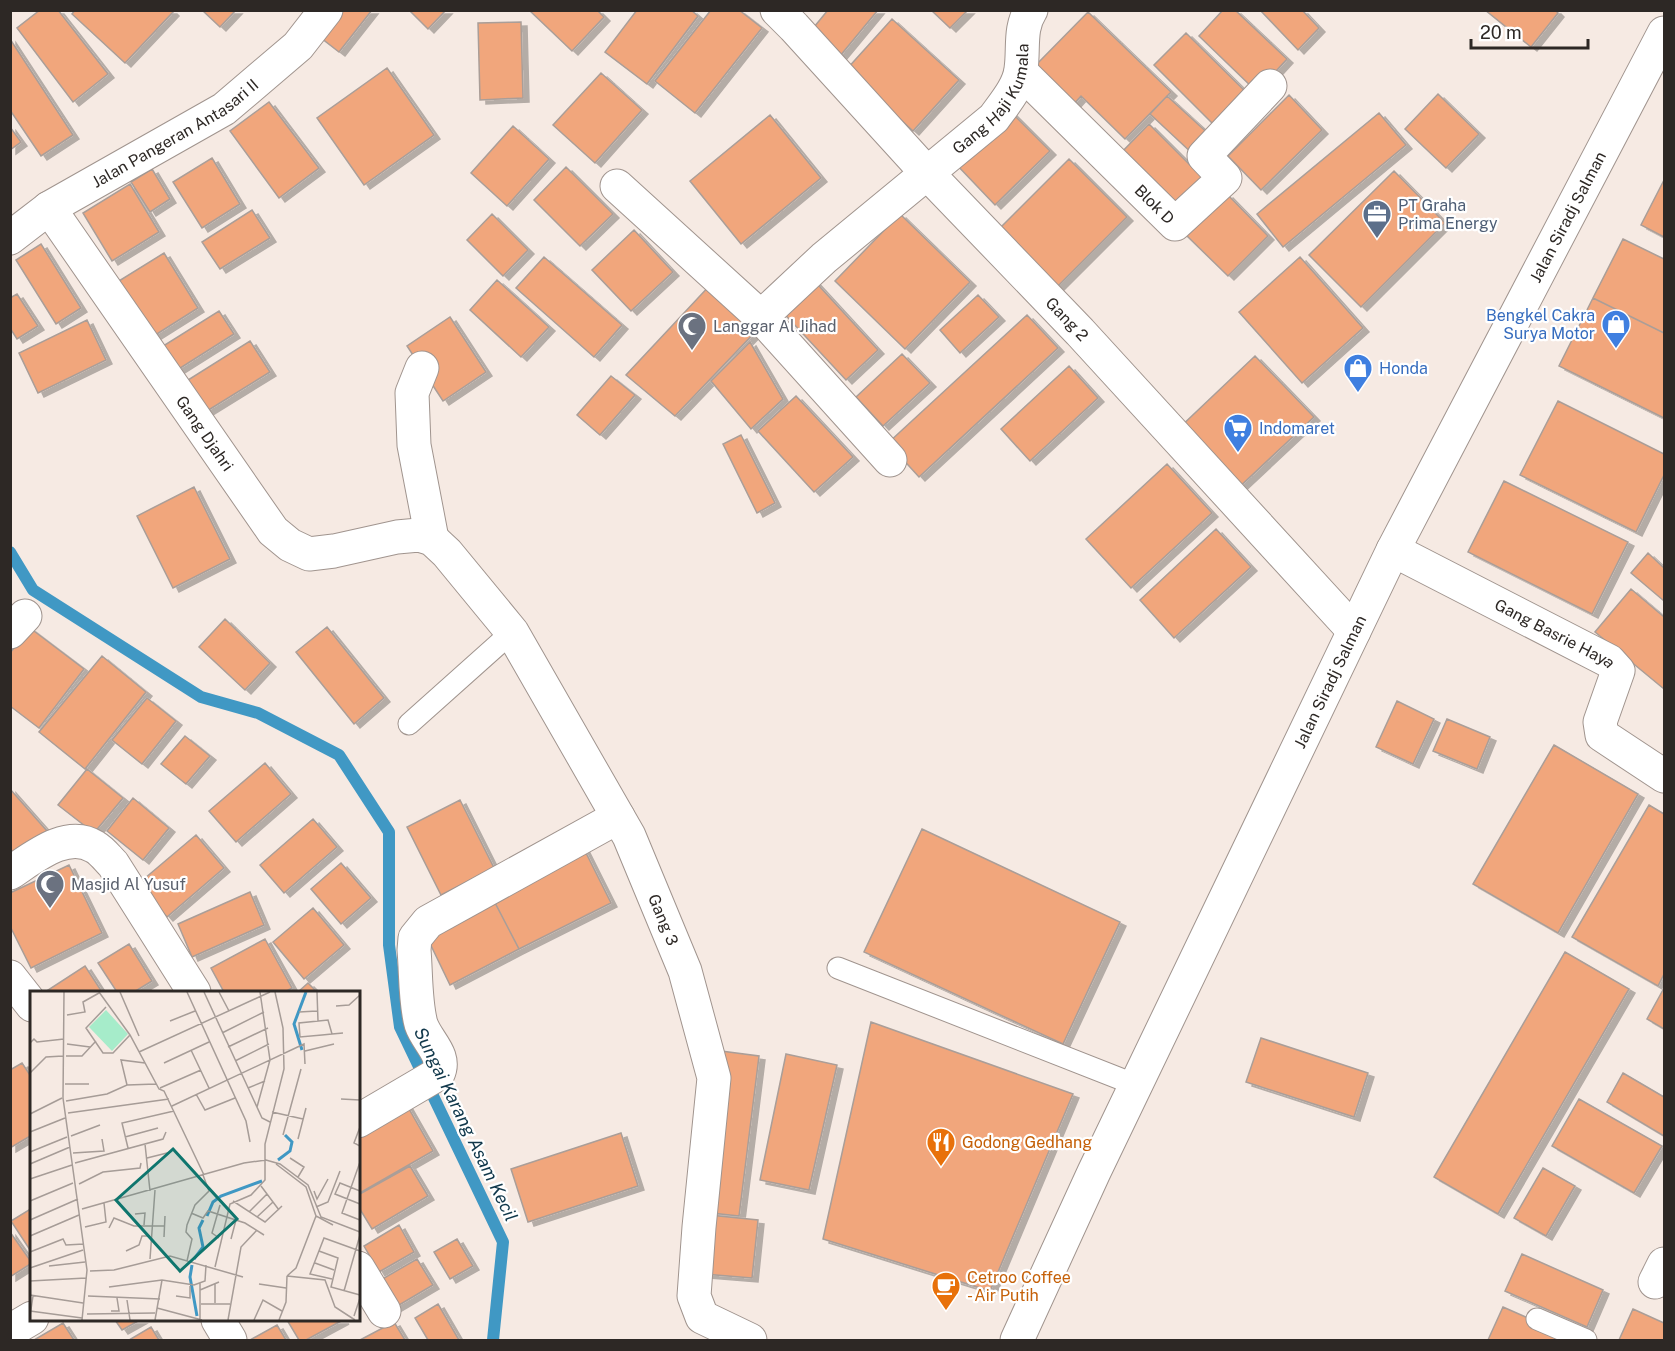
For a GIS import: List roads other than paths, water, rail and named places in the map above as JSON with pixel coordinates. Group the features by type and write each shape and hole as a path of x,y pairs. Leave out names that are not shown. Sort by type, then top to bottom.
{"street":[{"name":"Jalan Pangeran Antasari II","path":"10,238 49,208 224,109 298,46 326,10"},
{"name":"Gang Haji Kumala","path":"761,316 824,258 994,118 1009,98 1021,72 1024,20 1031,10"},
{"name":"Gang 2","path":"794,16 926,172 1080,332 1354,631"},
{"name":"Jalan Siradj Salman","path":"1017,1341 1136,1084 1393,550 1665,33"},
{"name":"Blok D","path":"1021,72 1175,224 1225,178 1204,156 1270,86"},
{"path":"616,186 761,316 890,460"},
{"name":"Gang Djahri","path":"49,208 273,531 290,545 309,554 397,537 426,537"},
{"path":"422,368 412,393 414,445 422,491 426,537"},
{"name":"Gang 3","path":"426,537 447,553 512,632 629,836 685,971 714,1078 694,1296 702,1317 750,1341"},
{"name":"Gang Basrie Haya","path":"1393,550 1609,661 1618,671 1600,722 1602,735 1665,776"},
{"path":"360,1120 438,1074 442,1063 421,1024 414,950 415,938 421,929 428,922 470,898 618,817"},
{"path":"10,873 57,845 82,842 95,847 113,864 193,991"},
{"path":"10,977 30,1002"},
{"path":"360,1271 384,1311"},
{"path":"10,1330 30,1319"},
{"path":"219,1321 230,1341"}],"lane":[{"path":"409,724 512,632"},
{"path":"838,968 1136,1084"},
{"path":"1537,1319 1586,1341"}],"waterway":[{"name":"Sungai Karang Asam Kecil","path":"10,552 33,590 201,697 258,713 339,755 389,832 389,945 400,1027 503,1242 493,1340"}],"place":[{"name":"PT Graha Prima Energy","path":"1377,240"},
{"name":"Bengkel Cakra Surya Motor","path":"1616,350"},
{"name":"Langgar Al Jihad","path":"692,352"},
{"name":"Honda","path":"1358,394"},
{"name":"Indomaret","path":"1238,454"},
{"name":"Masjid Al Yusuf","path":"50,910"},
{"name":"Godong Gedhang","path":"941,1168"},
{"name":"Cetroo Coffee - Air Putih","path":"946,1312"}]}
